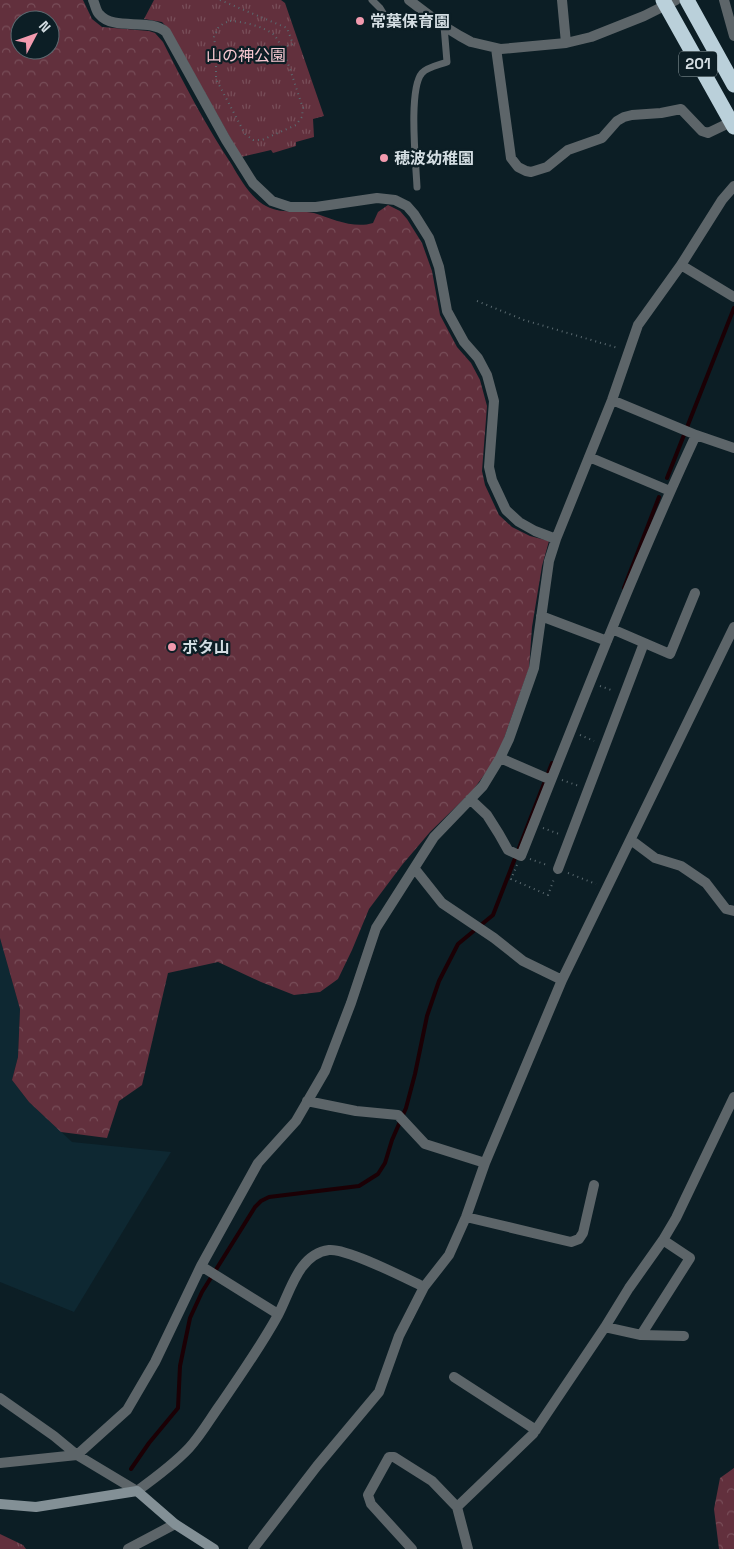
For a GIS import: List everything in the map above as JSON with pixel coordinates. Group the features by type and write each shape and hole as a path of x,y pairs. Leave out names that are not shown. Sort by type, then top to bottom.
{"highway":[{"name":"201","path":"687,0 734,85"},
{"name":"201","path":"669,2 732,124"}],"street":[{"path":"93,0 99,14 110,22 156,26 166,32 226,140 253,183 272,201 290,207 316,207 377,198 395,200 407,206 414,214 429,238 439,267 447,310 464,342 478,358 487,375 494,401 489,466 492,480 506,510 519,522 556,539"},
{"path":"409,0 444,26 471,42 501,49 566,43 598,34 669,2"},
{"path":"562,0 566,43"},
{"path":"724,0 734,36"},
{"path":"496,48 511,158 518,167 526,171 531,172 547,167 568,150 602,138 617,121 632,115 661,113 681,109 702,131 708,133 732,124"},
{"path":"0,1462 76,1455 127,1410 205,1269 258,1163 296,1121 325,1071 351,1003 376,928 434,837 483,786 509,739 534,668 550,561 556,539 612,400 638,325 681,265 722,200 734,186"},
{"path":"681,265 734,297"},
{"path":"612,400 734,448"},
{"path":"470,799 487,815 508,850 516,854 534,824 549,778 571,731 604,640 612,629 670,491 690,432"},
{"path":"589,457 670,491"},
{"path":"612,629 670,654 695,593"},
{"path":"541,616 604,640"},
{"path":"253,1549 317,1466 379,1392 399,1336 424,1287 449,1255 466,1216 485,1163 562,980 734,627"},
{"path":"558,869 644,643"},
{"path":"500,758 549,778"},
{"path":"631,840 656,858 681,866 706,883 726,909 734,911"},
{"path":"415,869 442,903 523,961 562,980"},
{"path":"457,1507 536,1430 629,1288 663,1240 676,1218 734,1097"},
{"path":"307,1101 401,1119 425,1144 485,1163"},
{"path":"466,1216 571,1242 579,1240 583,1233 594,1185"},
{"path":"641,1336 690,1258 663,1240"},
{"path":"0,1504 36,1507 137,1491 162,1473 190,1447 248,1365 278,1314 292,1282 306,1263 318,1253 331,1250 346,1252 424,1287"},
{"path":"205,1269 278,1314"},
{"path":"605,1327 641,1336 684,1336"},
{"path":"454,1377 536,1430"},
{"path":"0,1398 54,1436 76,1455 137,1491 175,1524 208,1548"},
{"path":"412,1549 371,1504 368,1495 389,1456 394,1457 432,1481 457,1507 468,1549"},
{"path":"128,1549 175,1524"}],"lane":[{"path":"372,0 380,8 388,21"},
{"path":"417,187 414,111 417,80 423,71 447,62 444,26"}],"path":[{"path":"220,0 287,28 293,44 282,48"},
{"path":"238,21 268,31 276,38 282,48 304,113 296,125 262,140 253,140 244,134 216,79 214,37 218,28 224,24 238,21"},
{"path":"477,301 524,320 628,350"},
{"path":"590,682 625,695"},
{"path":"571,731 605,746"},
{"path":"549,778 588,790"},
{"path":"534,824 570,838"},
{"path":"558,869 548,895 511,879 516,854 558,869 607,889"}],"shaded area":[{"path":"0,938 20,1009 18,1057 12,1080 29,1102 72,1142 171,1152 74,1312 0,1282"}],"green space":[{"path":"0,0 83,0 92,19 102,27 149,31 155,33 163,42 213,135 242,182 261,203 272,209 314,213 358,225 373,223 378,212 388,205 400,211 407,219 422,243 432,271 440,315 457,347 471,363 480,380 487,406 482,471 485,485 499,515 512,527 530,536 549,541 542,566 532,627 529,668 502,744 493,763 473,790 430,832 369,909 338,979 320,992 294,995 218,962 168,973 142,1085 119,1101 107,1138 61,1132 29,1102 12,1080 18,1057 20,1009 0,938"},
{"name":"山の神公園","path":"154,0 281,0 285,3 324,116 313,119 314,137 296,142 296,146 273,153 271,150 241,157 171,32 162,22 144,19"},
{"path":"734,1468 734,1549 719,1549 714,1509 720,1478"},
{"path":"0,1534 23,1545 26,1549 0,1549"}],"waterway":[{"path":"667,478 734,308"},
{"path":"624,588 659,497"},
{"path":"131,1469 149,1443 178,1408 180,1366 190,1318 202,1292 255,1207 269,1197 359,1186 378,1174 385,1163 392,1140 406,1108 427,1016 439,981 458,944 493,915 552,763"}],"place":[{"name":"常葉保育園","path":"360,21"},
{"name":"穂波幼稚園","path":"384,158"},
{"name":"ボタ山","path":"172,647"}]}
